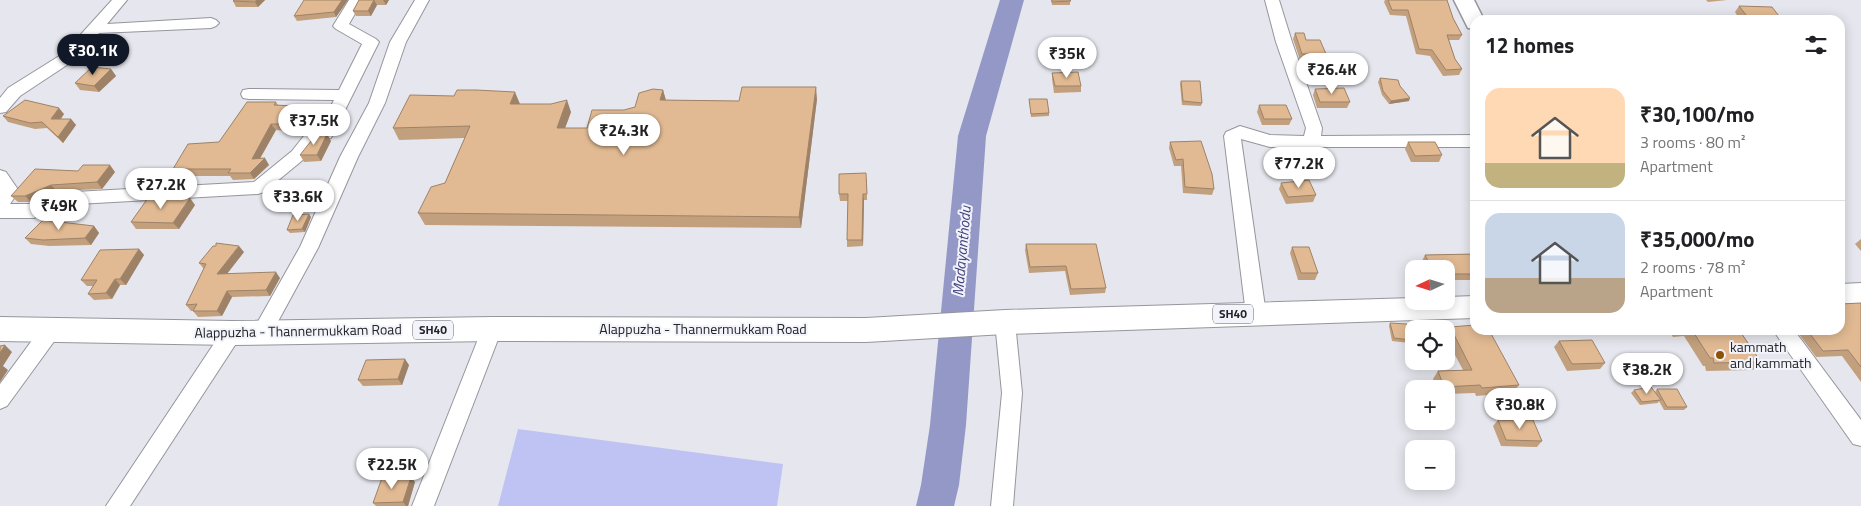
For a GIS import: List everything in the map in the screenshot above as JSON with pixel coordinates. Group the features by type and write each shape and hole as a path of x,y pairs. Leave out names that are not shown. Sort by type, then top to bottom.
{"main road":[{"path":"1464,0 1471,15"},
{"path":"1845,295 1861,294"},
{"name":"SH40","path":"998,322 1470,307"},
{"name":"Alappuzha - Thannermukkam Road","path":"0,329 232,333 492,329 866,330 998,322"}],"street":[{"path":"0,108 14,92 70,56 120,0"},
{"path":"0,210 34,211 57,199 258,188 298,155 313,136 325,134 371,42 341,26 356,0"},
{"path":"262,332 309,248 349,157 378,103 398,42 422,0"},
{"path":"1272,0 1284,42 1314,128 1311,142"},
{"path":"94,29 212,22"},
{"path":"249,94 344,95"},
{"path":"1256,314 1232,136 1240,132 1270,141 1311,142 1470,141"},
{"path":"0,176 10,191 0,206"},
{"path":"998,322 1012,393 1002,506"},
{"path":"423,506 492,329"},
{"path":"0,400 51,330"},
{"path":"117,506 232,333"},
{"path":"1786,335 1861,436"}],"shaded area":[{"path":"518,429 783,464 777,506 498,506"}],"building":[{"path":"234,0 257,0 255,2"},
{"path":"304,0 342,0 334,12 294,16"},
{"path":"359,0 374,0 368,11 353,11"},
{"path":"1052,0 1070,0 1071,1 1052,2"},
{"path":"1388,0 1447,0 1453,18 1462,35 1447,35 1455,59 1462,69 1446,70 1432,50 1419,49 1408,10 1392,10"},
{"path":"1739,6 1772,7 1778,15 1746,15"},
{"path":"1295,33 1304,33 1306,40 1320,40 1326,54 1302,54"},
{"path":"92,67 111,69 94,86 75,83"},
{"path":"1078,72 1081,86 1055,86 1052,73"},
{"path":"1380,78 1398,80 1400,86 1410,98 1391,101 1383,91"},
{"path":"1181,81 1200,81 1202,103 1183,101"},
{"path":"742,87 816,87 799,217 418,213 431,187 445,183 470,126 393,128 410,95 454,96 457,90 476,90 515,92 510,104 551,104 567,100 557,128 587,128 592,110 624,110 635,107 639,93 653,89 663,90 660,100 739,101"},
{"path":"1344,88 1350,102 1320,102 1315,89"},
{"path":"1029,99 1047,99 1049,113 1031,114"},
{"path":"25,100 59,108 51,119 71,119 58,137 42,122 30,123 3,116"},
{"path":"247,102 276,102 274,105 296,106 285,124 271,124 252,159 265,158 250,173 228,173 231,169 173,169 188,144 219,142"},
{"path":"1259,105 1286,105 1292,119 1264,119"},
{"path":"327,134 317,155 300,155 315,136"},
{"path":"1201,141 1212,174 1214,189 1185,187 1183,159 1176,160 1170,142"},
{"path":"1408,142 1435,142 1442,155 1415,156"},
{"path":"83,165 110,165 97,182 51,185 25,196 11,196 35,169 78,171"},
{"path":"866,173 867,194 863,194 862,240 847,240 848,194 839,194 839,174"},
{"path":"1309,180 1316,195 1288,197 1281,183"},
{"path":"148,198 190,198 173,223 131,222"},
{"path":"309,214 302,229 287,230 293,215"},
{"path":"43,220 94,226 85,238 43,240 25,238"},
{"path":"216,243 239,246 217,274 276,272 266,290 227,291 217,311 193,311 197,304 186,305 206,264 199,263 213,246 216,246"},
{"path":"1026,244 1096,244 1106,288 1071,289 1066,266 1030,267"},
{"path":"1292,247 1309,247 1318,273 1301,273"},
{"path":"139,249 120,279 115,279 106,293 88,294 97,280 81,280 100,250"},
{"path":"1470,254 1470,274 1455,274 1455,260 1428,260 1425,255"},
{"path":"1861,303 1861,367 1848,350 1823,351 1811,335 1845,335 1845,304"},
{"path":"1390,323 1405,324 1405,339 1394,338"},
{"path":"1470,325 1470,335 1492,335 1519,385 1482,388 1480,385 1455,386 1455,380 1441,380 1438,371 1472,370 1455,337 1455,327"},
{"path":"1695,335 1742,335 1761,362 1714,363 1713,358 1710,358"},
{"path":"1592,340 1605,363 1572,364 1559,341"},
{"path":"5,345 0,353 0,346"},
{"path":"405,359 398,379 358,380 366,360"},
{"path":"1651,387 1661,400 1642,402 1634,390"},
{"path":"1657,389 1677,389 1687,407 1667,407"},
{"path":"1498,420 1533,420 1542,441 1506,440"},
{"path":"411,477 403,502 373,503 382,478"}],"waterway":[{"name":"Madayanthodu","path":"935,506 940,485 948,425 972,136 1012,0"}],"place":[{"name":"kammath and kammath","path":"1720,355"}]}
